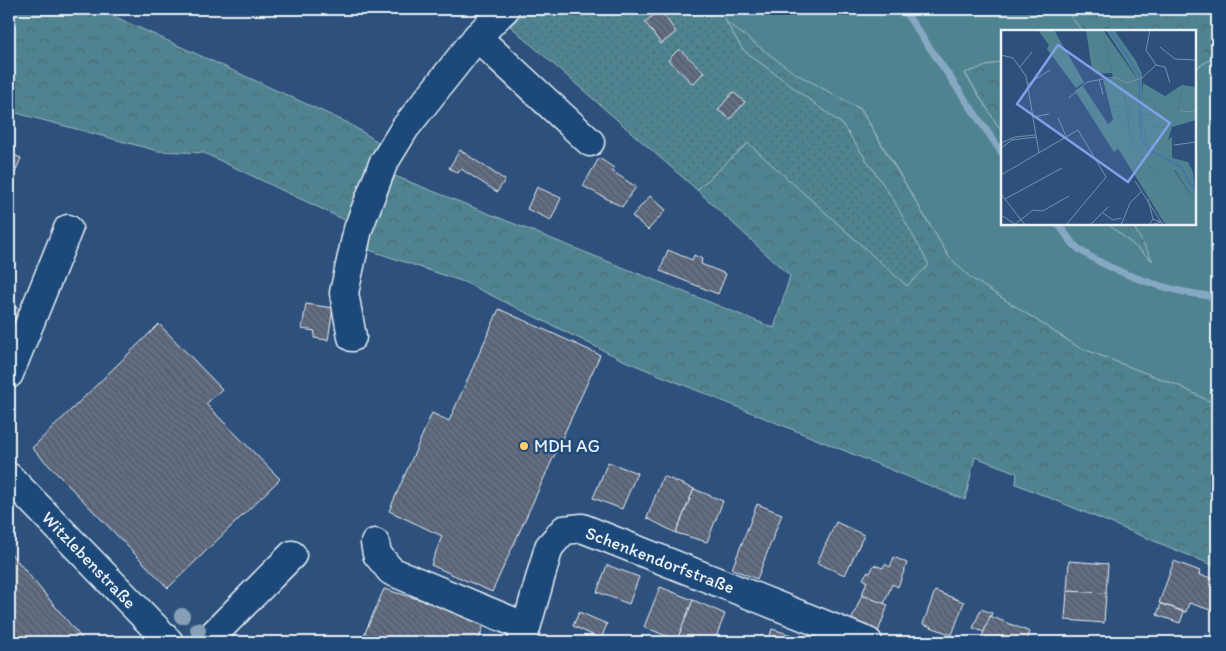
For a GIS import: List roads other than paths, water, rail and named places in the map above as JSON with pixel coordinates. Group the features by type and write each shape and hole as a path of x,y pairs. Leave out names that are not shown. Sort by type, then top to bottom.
{"street":[{"path":"352,338 344,293 358,229 383,164 405,128 477,38 504,9"},
{"path":"477,38 542,95 590,142"},
{"path":"9,374 68,228"},
{"name":"Witzlebenstraße","path":"9,477 169,642"},
{"name":"Schenkendorfstraße","path":"524,635 549,547 564,530 582,528 868,642"},
{"path":"375,544 377,554 391,571 524,635"},
{"path":"206,642 292,555"}],"waterway":[{"path":"903,9 1001,152"},
{"path":"1059,225 1077,248 1094,259 1128,275 1164,287 1217,297"}],"place":[{"name":"MDH AG","path":"524,446"}]}
